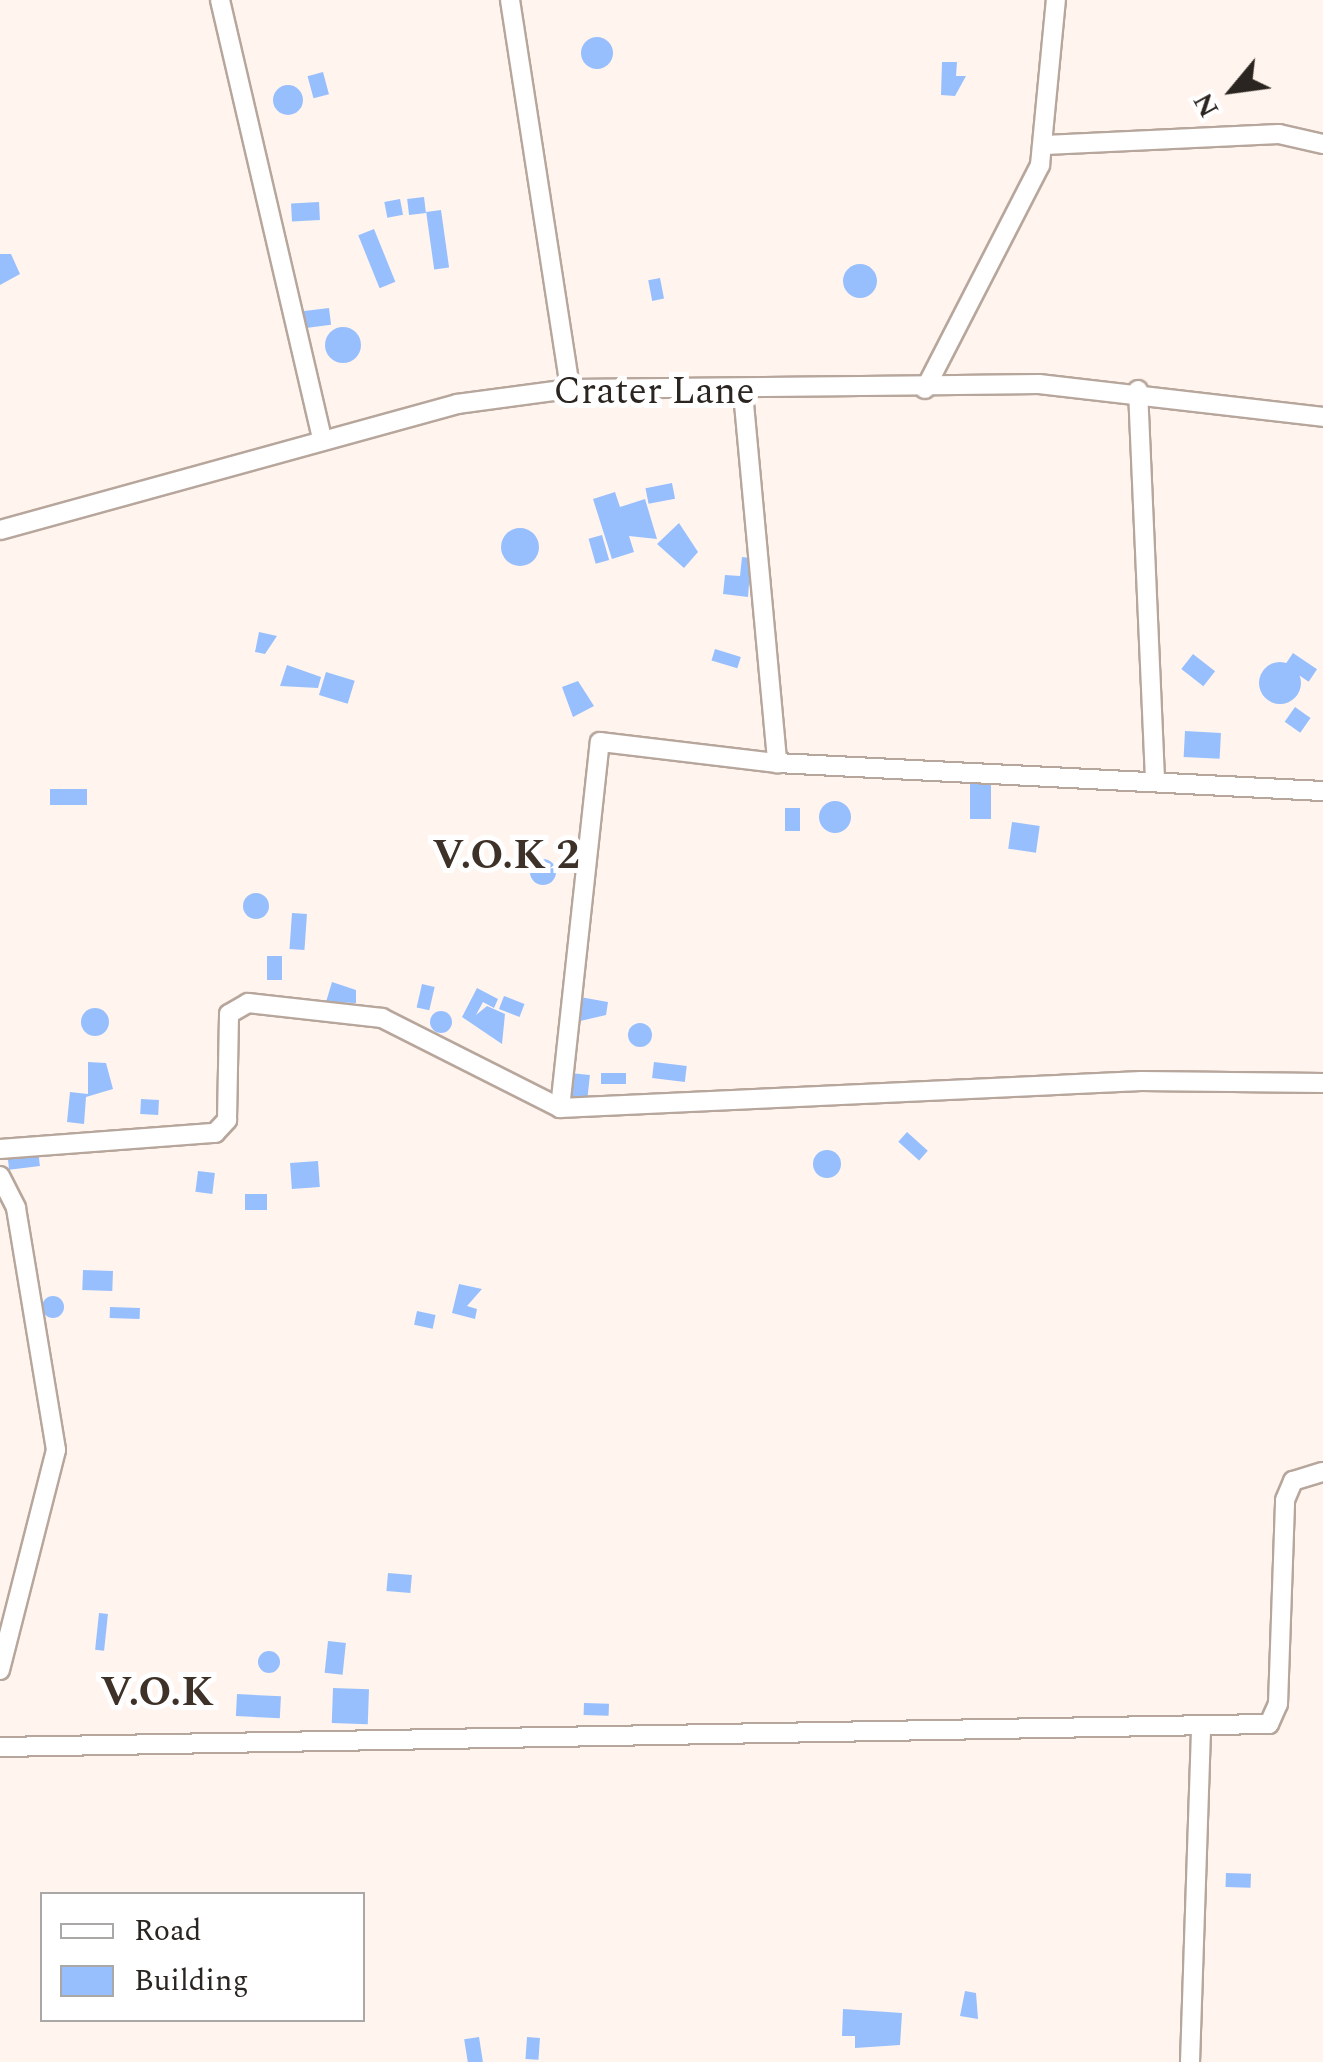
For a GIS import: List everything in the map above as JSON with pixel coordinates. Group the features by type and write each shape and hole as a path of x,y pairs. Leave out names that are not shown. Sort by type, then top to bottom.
{"street":[{"path":"220,0 322,438"},
{"path":"510,0 570,389"},
{"path":"925,389 1045,145 1056,0"},
{"path":"1045,145 1279,134 1323,144"},
{"name":"Crater Lane","path":"0,530 322,438 457,404 570,389 1138,390 1224,412 1323,417"},
{"path":"1138,390 1155,779"},
{"path":"743,392 777,764"},
{"path":"560,1108 600,742 777,764 1323,790"},
{"path":"0,1149 215,1133 227,1120 230,1014 248,1004 382,1018 560,1108 1140,1081 1323,1083"},
{"path":"0,1176 16,1208 56,1450 0,1670"},
{"path":"0,1747 301,1748 855,1728 1201,1731 1277,1718 1285,1500 1293,1481 1323,1472"},
{"path":"1190,2062 1201,1731"}],"building":[{"path":"597,37 608,42 613,53 608,64 597,69 586,64 581,53 586,42"},
{"path":"942,62 957,62 956,76 966,76 955,96 941,95"},
{"path":"323,72 329,94 313,98 308,76"},
{"path":"288,85 299,89 303,100 299,111 288,115 277,111 273,100 277,89"},
{"path":"424,197 426,213 409,215 407,199"},
{"path":"400,199 403,215 387,218 384,202"},
{"path":"319,202 320,220 292,221 291,203"},
{"path":"441,210 449,267 434,270 426,212"},
{"path":"374,229 395,282 380,288 358,235"},
{"path":"0,254 11,254 20,274 0,285"},
{"path":"860,264 872,269 877,281 872,293 860,298 848,293 843,281 848,269"},
{"path":"660,278 664,299 652,301 648,280"},
{"path":"329,308 331,325 300,329 298,312"},
{"path":"343,327 356,332 361,345 356,358 343,363 330,358 325,345 330,332"},
{"path":"672,483 675,499 649,504 645,488"},
{"path":"615,492 620,507 645,499 657,539 629,536 634,552 612,559 593,499"},
{"path":"679,523 698,552 684,568 657,544"},
{"path":"520,528 533,534 539,547 533,560 520,566 507,560 501,547 507,534"},
{"path":"602,535 609,560 596,564 589,539"},
{"path":"742,557 751,558 748,597 723,594 725,575 740,576"},
{"path":"259,632 277,636 265,654 255,652"},
{"path":"715,649 741,657 737,668 711,660"},
{"path":"1293,653 1317,669 1309,682 1285,665"},
{"path":"1193,654 1215,671 1203,686 1181,669"},
{"path":"1280,662 1295,668 1301,683 1295,698 1280,704 1265,698 1259,683 1265,668"},
{"path":"287,665 321,677 318,688 280,686"},
{"path":"326,672 355,681 348,704 319,695"},
{"path":"578,681 594,706 573,717 562,687"},
{"path":"1295,707 1311,718 1300,733 1285,722"},
{"path":"1185,731 1221,733 1220,759 1184,757"},
{"path":"970,784 991,784 991,819 970,819"},
{"path":"50,789 87,789 87,805 50,805"},
{"path":"835,801 847,805 851,817 847,829 835,833 823,829 819,817 823,805"},
{"path":"785,808 800,808 800,831 785,831"},
{"path":"1012,822 1040,826 1036,853 1008,849"},
{"path":"543,859 552,863 556,872 552,881 543,885 534,881 530,872 534,863"},
{"path":"256,893 265,897 269,906 265,915 256,919 247,915 243,906 247,897"},
{"path":"292,913 307,914 304,950 289,949"},
{"path":"267,956 282,956 282,980 267,980"},
{"path":"332,982 356,990 356,1003 326,1002"},
{"path":"422,984 435,987 429,1010 417,1007"},
{"path":"477,988 498,999 494,1008 483,1002 476,1015 487,1006 505,1014 502,1044 462,1017"},
{"path":"504,996 525,1004 520,1017 499,1009"},
{"path":"580,997 608,1002 606,1015 576,1022"},
{"path":"95,1008 105,1012 109,1022 105,1032 95,1036 85,1032 81,1022 85,1012"},
{"path":"437,1011 445,1011 452,1022 445,1033 437,1033 430,1026 430,1018"},
{"path":"635,1023 645,1023 652,1035 645,1047 635,1047 628,1040 628,1030"},
{"path":"88,1062 106,1063 113,1089 86,1097 84,1124 67,1122 70,1092 88,1094"},
{"path":"654,1062 687,1066 685,1082 652,1078"},
{"path":"570,1073 590,1075 587,1099 567,1097"},
{"path":"601,1073 626,1073 626,1084 601,1084"},
{"path":"141,1099 159,1100 158,1115 140,1114"},
{"path":"907,1132 928,1151 919,1160 898,1142"},
{"path":"38,1150 40,1166 9,1170 7,1154"},
{"path":"827,1150 837,1154 841,1164 837,1174 827,1178 817,1174 813,1164 817,1154"},
{"path":"318,1161 320,1187 292,1189 290,1163"},
{"path":"198,1171 215,1173 212,1194 195,1192"},
{"path":"245,1194 267,1194 267,1210 245,1210"},
{"path":"83,1270 113,1271 112,1291 82,1290"},
{"path":"459,1284 482,1289 467,1306 477,1309 475,1319 452,1313"},
{"path":"53,1296 61,1299 61,1315 53,1318 45,1315 42,1307 45,1299"},
{"path":"110,1307 140,1308 140,1319 110,1318"},
{"path":"417,1311 436,1315 433,1329 414,1325"},
{"path":"388,1573 412,1575 410,1593 386,1591"},
{"path":"99,1613 108,1614 104,1651 95,1650"},
{"path":"328,1641 346,1643 343,1675 325,1673"},
{"path":"265,1651 273,1651 280,1662 273,1673 265,1673 258,1666 258,1658"},
{"path":"333,1688 369,1689 368,1724 332,1723"},
{"path":"237,1694 281,1696 280,1718 236,1716"},
{"path":"584,1703 609,1704 609,1716 584,1715"},
{"path":"1226,1873 1251,1874 1250,1888 1226,1887"},
{"path":"965,1991 976,1993 978,2019 960,2016"},
{"path":"843,2009 902,2013 900,2045 855,2048 855,2036 842,2036"},
{"path":"479,2037 483,2062 468,2062 464,2039"},
{"path":"527,2037 540,2038 538,2060 525,2059"}],"district":[{"name":"V.O.K 2","path":"506,856"},
{"name":"V.O.K","path":"157,1693"}]}
